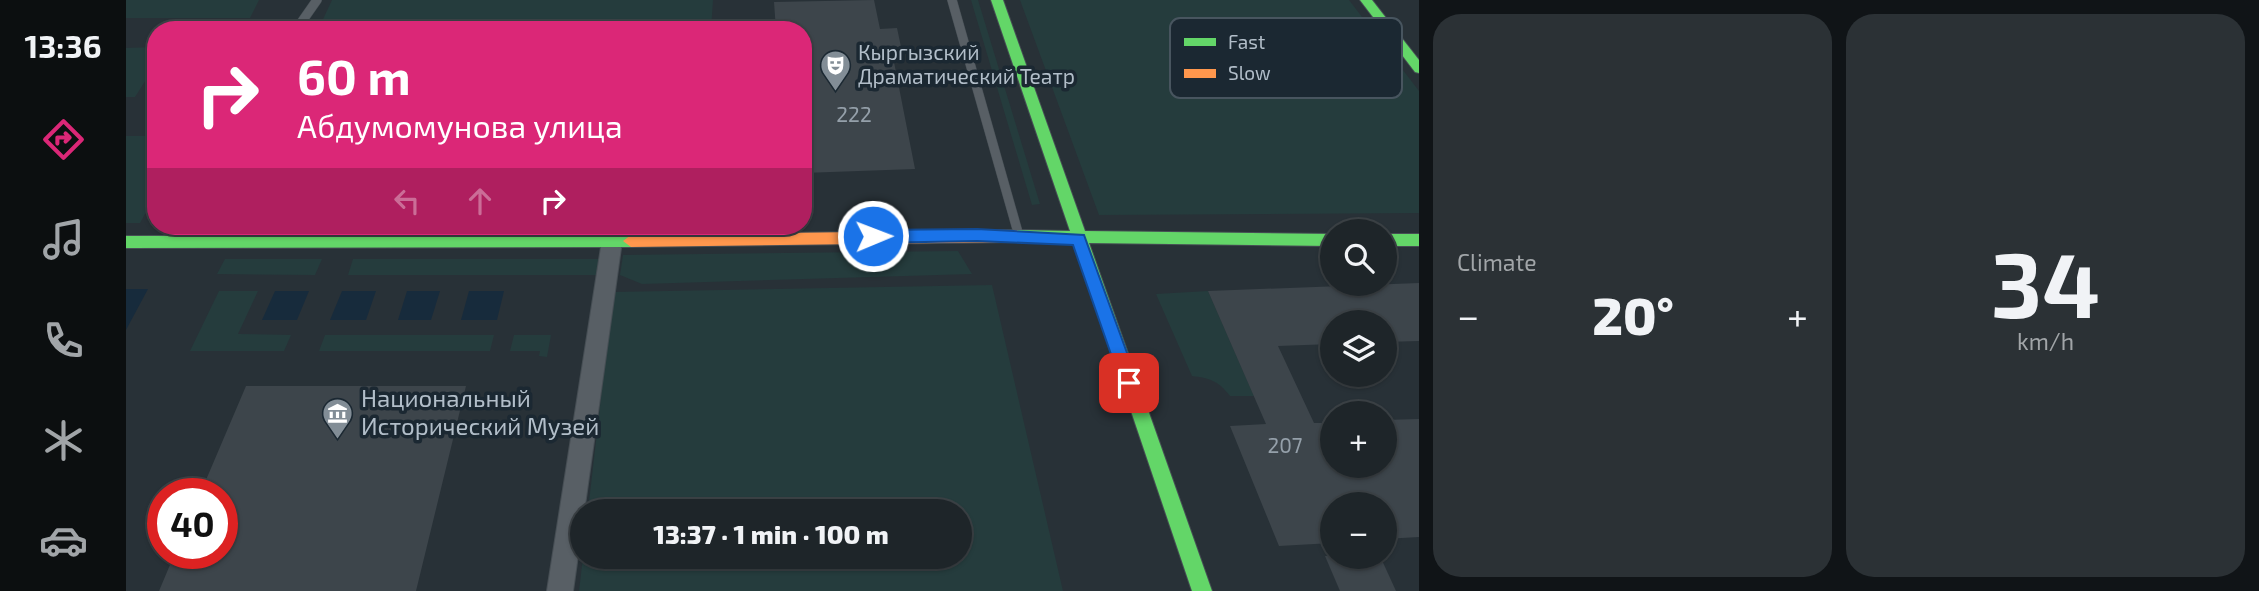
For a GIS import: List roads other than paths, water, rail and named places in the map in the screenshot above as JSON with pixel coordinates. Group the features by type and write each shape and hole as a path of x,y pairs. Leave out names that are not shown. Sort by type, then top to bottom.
{"street":[{"path":"997,0 1202,591"},
{"path":"1366,0 1380,18"},
{"path":"1402,47 1419,69"},
{"path":"126,242 199,237 612,241 1018,236 1079,239 1320,240"},
{"path":"1397,240 1419,240"},
{"path":"560,591 612,241"}],"lane":[{"path":"302,21 317,0"},
{"path":"952,0 1018,236"}],"water":[{"path":"126,289 148,289 126,330"},
{"path":"275,291 309,291 297,320 262,320"},
{"path":"342,291 376,291 366,320 330,320"},
{"path":"407,291 440,291 431,320 398,320"},
{"path":"469,291 504,291 497,320 461,320"}],"place":[{"name":"Кыргызский Драматический Театр","path":"835,92"},
{"name":"Национальный Исторический Музей","path":"338,440"}]}
